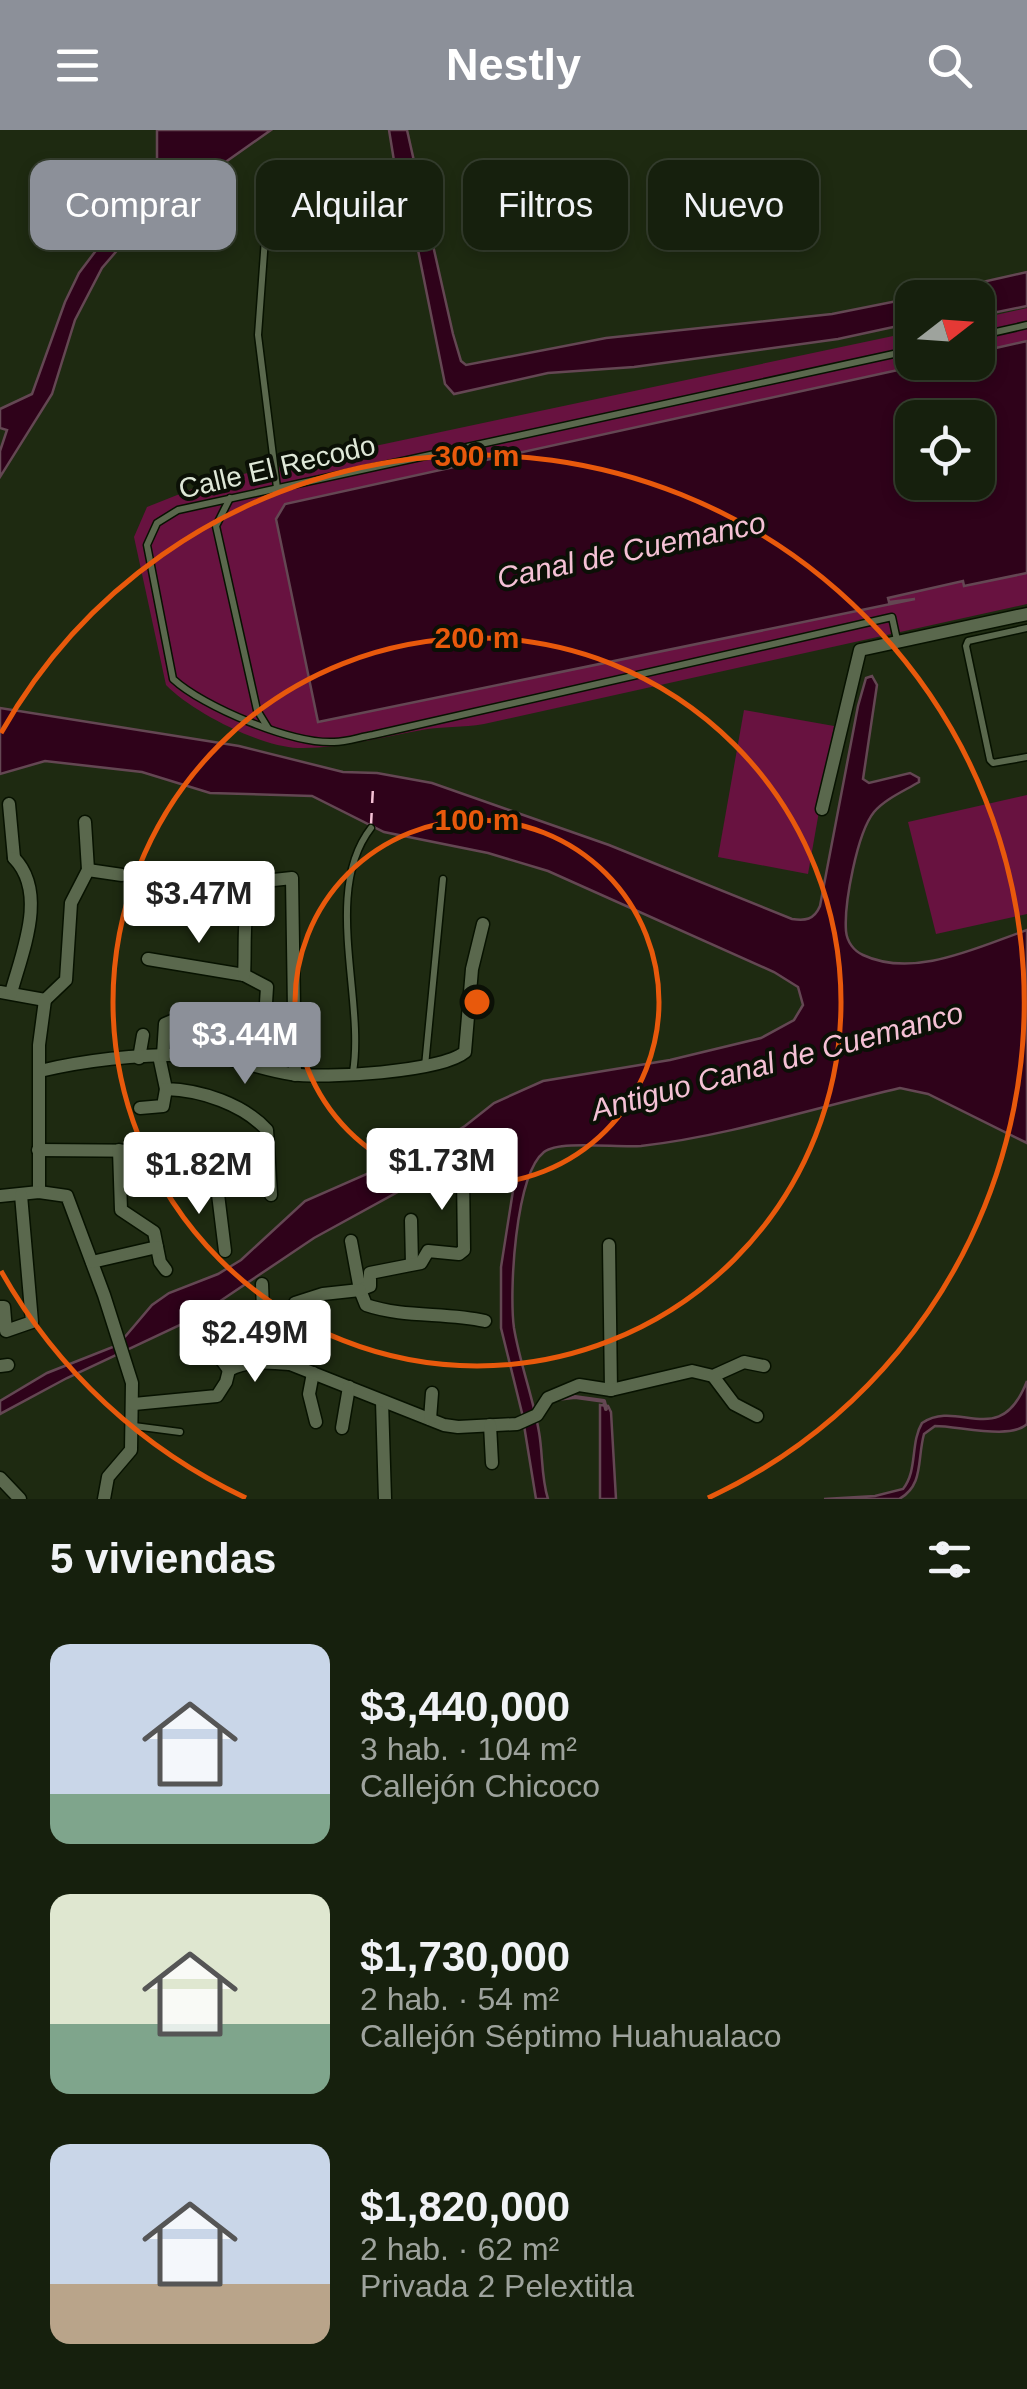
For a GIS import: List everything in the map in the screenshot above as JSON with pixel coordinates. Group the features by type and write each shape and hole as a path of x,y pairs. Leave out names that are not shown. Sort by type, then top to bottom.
{"street":[{"path":"822,809 860,650 1027,614"},
{"path":"9,804 14,858 30,884 32,903 6,993 46,1000"},
{"path":"39,1192 39,1045 46,1000 66,980 72,903 88,870 85,822"},
{"path":"0,865 14,858"},
{"path":"88,870 122,875"},
{"path":"244,975 249,897 255,882 294,880 295,1075"},
{"path":"220,894 249,897"},
{"path":"40,1071 87,1062 161,1056 206,1056 295,1075 443,1063 465,1052 472,969 483,924"},
{"path":"148,959 244,975 266,987 265,1020 292,1021"},
{"path":"140,1108 163,1106 166,1089 161,1056 165,1024 172,1021 209,1025 206,1056"},
{"path":"139,1058 142,1034"},
{"path":"166,1089 213,1097 262,1125 269,1137 271,1195"},
{"path":"22,1109 40,1110"},
{"path":"38,1150 164,1151 168,1154 168,1177 249,1182 269,1177"},
{"path":"119,1150 121,1210 154,1232 166,1270"},
{"path":"183,1160 185,1177"},
{"path":"246,1160 249,1182"},
{"path":"290,1364 288,1322 295,1303 323,1294 360,1290 370,1286 370,1273 422,1263 428,1252 458,1254 464,1250 463,1175"},
{"path":"216,1178 225,1251"},
{"path":"0,1196 39,1192 60,1194 71,1202 115,1328 134,1404 134,1426 132,1450 108,1477 104,1499"},
{"path":"0,1307 4,1307 6,1331 32,1322 21,1195"},
{"path":"411,1220 412,1264"},
{"path":"351,1241 366,1305 390,1312 446,1314 486,1321"},
{"path":"608,1246 611,1390"},
{"path":"92,1262 156,1247"},
{"path":"262,1284 265,1362"},
{"path":"134,1404 217,1396 228,1370 218,1355"},
{"path":"228,1370 265,1362 290,1364 311,1379 349,1387 458,1428 517,1424 579,1384 611,1390 692,1371 764,1366"},
{"path":"728,1369 734,1404 757,1416"},
{"path":"311,1379 316,1422"},
{"path":"342,1428 349,1387"},
{"path":"430,1419 432,1393"},
{"path":"382,1401 384,1499"},
{"path":"490,1425 492,1464"},
{"path":"0,1478 20,1499"}],"lane":[{"path":"264,250 258,335 277,488"},
{"path":"995,333 1027,326"},
{"name":"Calle El Recodo","path":"895,354 178,510 157,523 147,546 173,679 189,694 288,737 335,742 892,617 897,642"},
{"path":"230,498 216,526 257,710 269,728"},
{"path":"1027,631 968,641 966,646 990,760 993,764 1027,757"},
{"path":"353,1072 357,1046 351,992 350,874 371,828"},
{"path":"426,1066 442,878"},
{"path":"134,1426 180,1432"}],"shaded area":[{"path":"1027,308 1027,604 484,724 298,748 265,742 228,726 192,706 166,685 134,537 147,507 215,480 895,336 895,380 995,380 995,315"},
{"path":"744,710 834,726 808,874 718,857"},
{"path":"1027,795 1027,914 936,934 908,822"}],"water":[{"path":"157,130 271,130 228,160 157,160"},
{"path":"389,130 407,130 414,160 394,160"},
{"path":"96,250 117,250 102,268 75,320 52,394 0,477 0,451 7,430 0,428 0,409 32,394 79,273"},
{"path":"418,250 434,250 453,334 461,361 466,365 606,338 832,314 895,301 895,327 838,339 634,367 548,373 454,394 445,384"},
{"path":"1027,272 1027,306 995,313 995,280 991,280"},
{"name":"Canal de Cuemanco","path":"1027,341 1027,573 964,586 963,581 888,598 889,602 915,599 318,722 276,519 285,504 895,371 895,380 995,380 995,348"},
{"name":"Antiguo Canal de Cuemanco","path":"872,676 877,685 863,779 869,783 910,773 919,782 884,803 868,822 849,887 848,939 863,955 903,964 946,958 1027,930 1027,1143 928,1094 900,1088 739,1129 674,1141 641,1146 562,1146 544,1152 526,1184 520,1209 513,1311 539,1432 548,1499 536,1499 522,1413 501,1328 501,1267 515,1178 510,1162 498,1156 451,1167 418,1181 314,1238 195,1318 0,1414 0,1401 47,1373 118,1345 152,1305 169,1293 218,1274 241,1260 305,1201 433,1145 494,1103 543,1081 670,1060 761,1038 794,1020 803,1005 798,987 774,972 548,871 488,853 384,832 312,796 210,793 142,772 45,761 0,774 0,708 239,746 343,772 377,773 432,783 609,845 801,920 812,917 820,906 858,706 866,678"},
{"path":"1027,1381 1027,1424 997,1432 935,1426 924,1434 916,1479 899,1499 824,1499 875,1496 903,1489 911,1473 922,1423 936,1417 978,1419 1004,1414"},
{"path":"600,1405 608,1406 611,1412 616,1499 600,1499"}],"waterway":[{"path":"558,1399 604,1401 606,1409"}],"ferry route":[{"path":"371,825 373,787"}]}
